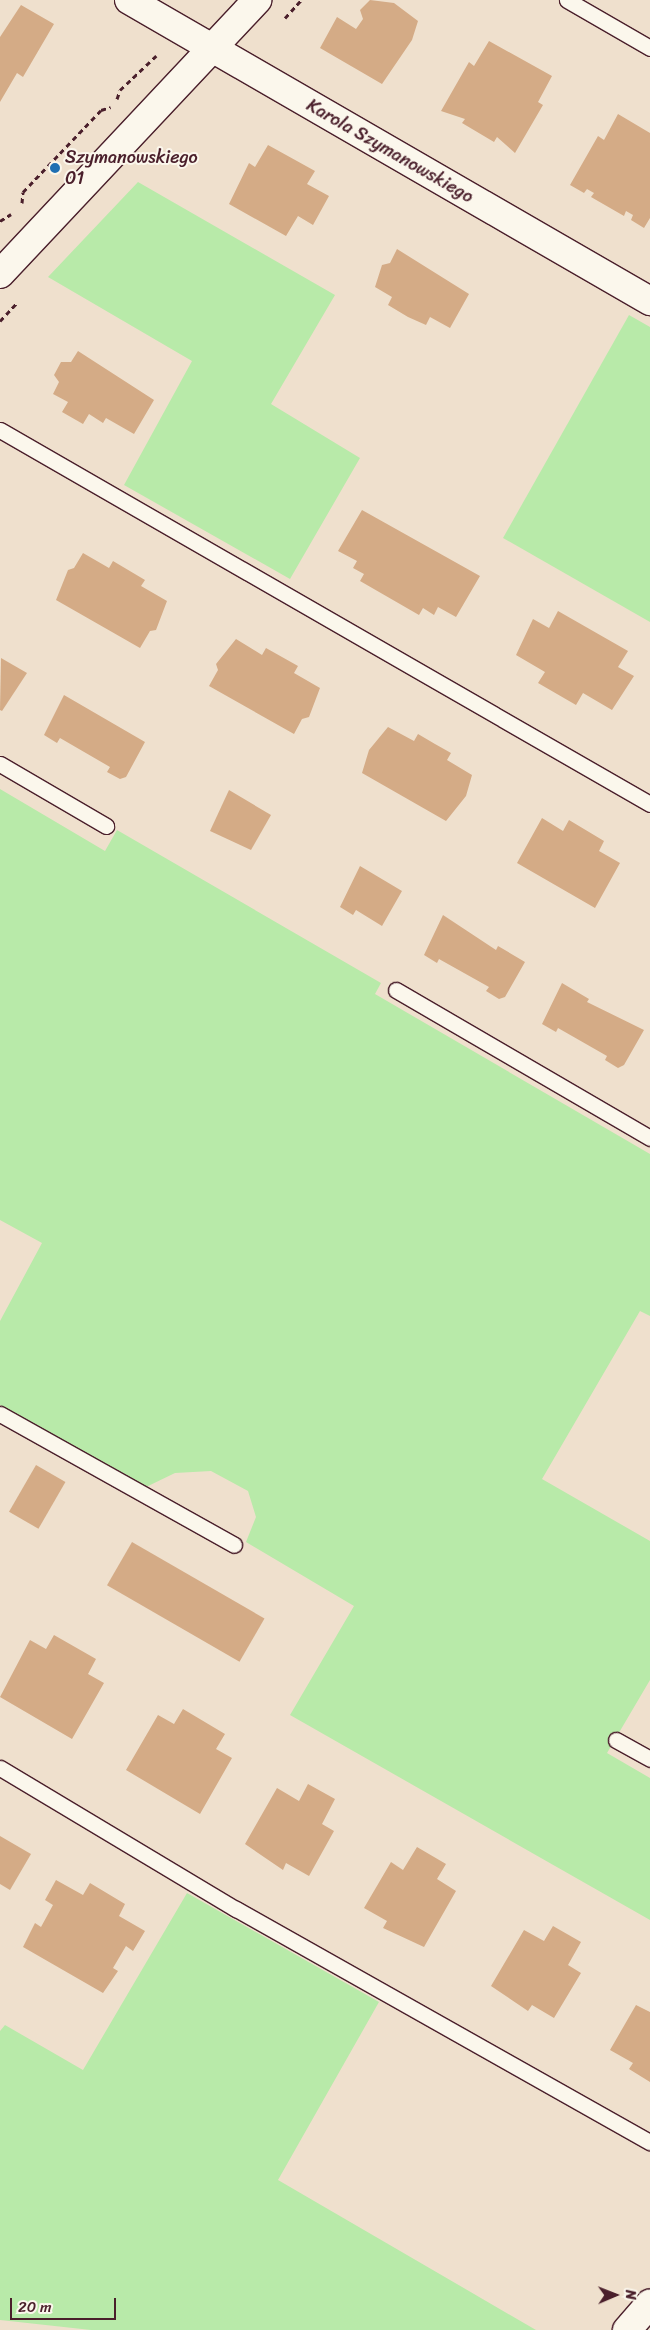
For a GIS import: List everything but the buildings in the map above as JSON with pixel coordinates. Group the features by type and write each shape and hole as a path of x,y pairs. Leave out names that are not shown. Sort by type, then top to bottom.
{"street":[{"name":"Karola Szymanowskiego","path":"129,0 650,301"},
{"path":"0,274 257,0"},
{"path":"627,2330 650,2304"}],"lane":[{"path":"567,0 650,48"},
{"path":"0,430 650,804"},
{"path":"0,764 106,826"},
{"path":"396,990 650,1138"},
{"path":"0,1414 234,1545"},
{"path":"616,1740 650,1759"},
{"path":"0,1768 236,1909 650,2142"}],"green space":[{"path":"138,182 335,295 271,404 360,458 290,579 124,485 192,361 48,277"},
{"path":"629,315 650,327 650,622 503,538"},
{"path":"0,789 105,851 117,830 381,983 375,994 650,1154 650,1316 640,1311 542,1479 650,1541 650,1680 607,1753 650,1778 650,1920 290,1715 354,1606 246,1542 256,1517 248,1491 211,1471 175,1473 144,1488 0,1405 0,1321 42,1243 0,1220"},
{"path":"187,1893 379,2002 278,2180 536,2330 91,2330 0,2320 0,2031 5,2025 83,2070"}],"place":[{"name":"Szymanowskiego 01","path":"55,168"}]}
